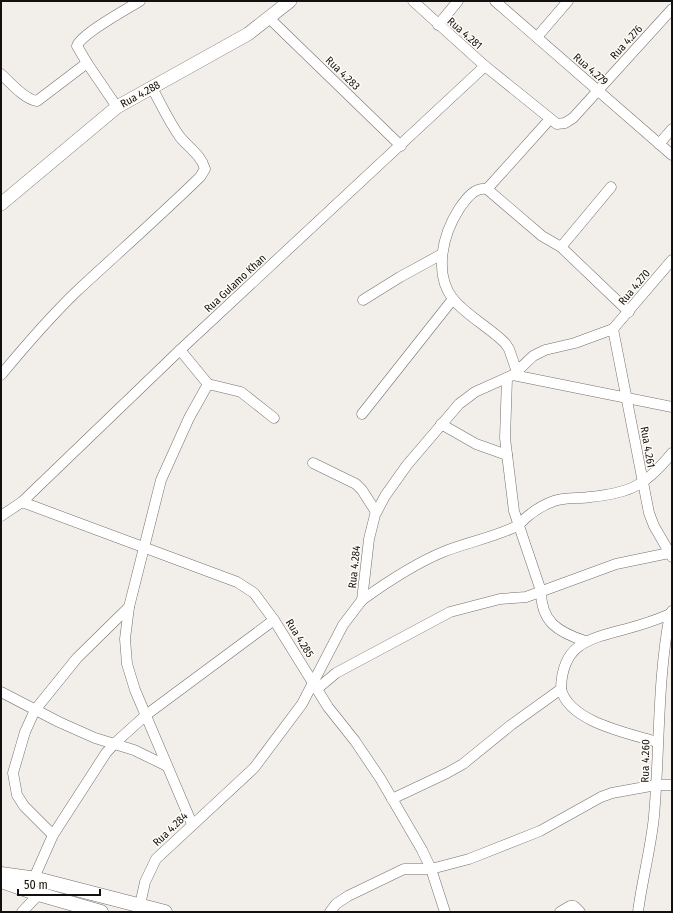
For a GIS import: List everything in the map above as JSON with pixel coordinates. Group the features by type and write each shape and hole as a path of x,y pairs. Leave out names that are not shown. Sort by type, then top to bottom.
{"main road":[{"path":"1,874 34,878 165,912"},
{"path":"1,881 101,912"}],"street":[{"path":"117,107 77,46 78,42 92,31 140,1"},
{"name":"Rua 4.288","path":"1,204 117,107 248,34 290,1"},
{"name":"Rua 4.281","path":"413,1 438,26 550,119"},
{"path":"438,26 458,1"},
{"name":"Rua 4.279","path":"494,1 672,155"},
{"path":"537,37 568,1"},
{"name":"Rua 4.276","path":"550,119 557,124 566,123 573,118 672,9"},
{"name":"Rua 4.283","path":"270,18 401,146"},
{"path":"1,74 26,96 37,101 87,63"},
{"name":"Rua Gulamo Khan","path":"1,516 22,502 180,350 401,146 485,66"},
{"path":"1,375 32,338 77,292 146,229 200,177 205,169 203,161 181,138 168,119 152,88"},
{"path":"550,119 487,189 477,190 465,201 455,216 446,235 442,254 442,270 447,287 453,299 505,343 509,349 512,375 505,438 517,525 541,591 543,610 549,622 565,632 585,641"},
{"path":"659,144 672,129"},
{"path":"561,247 611,187"},
{"path":"487,189 542,236 561,247 629,312"},
{"path":"363,300 400,277 442,254"},
{"name":"Rua 4.270","path":"614,333 629,312 672,260"},
{"path":"362,414 453,299"},
{"name":"Rua 4.284","path":"140,905 145,882 156,859 254,768 287,726 315,686 343,625 362,600 369,539 376,512 385,496 407,465 459,404 475,392 512,375 533,356 545,350 614,333"},
{"name":"Rua 4.261","path":"614,333 643,483 654,526 671,555"},
{"path":"180,350 208,384 241,392 274,418"},
{"path":"512,375 672,407"},
{"path":"192,824 135,690 127,664 125,639 129,607 143,546 161,480 189,418 208,384"},
{"path":"441,424 476,444 507,455"},
{"path":"362,600 384,585 442,552 517,525 528,515 553,501 563,498 590,498 615,493 643,483 659,469 672,453"},
{"path":"314,463 356,484 362,490 376,512"},
{"name":"Rua 4.285","path":"22,502 143,546 246,586 254,593 274,620 328,707 364,753 392,799 422,850 431,869 445,912"},
{"path":"315,686 336,673 450,612 485,602 526,597 616,564 671,555"},
{"path":"53,836 24,806 17,795 13,773 24,732 35,710 89,645 129,607"},
{"path":"657,742 585,717 565,701 561,689 561,679 569,656 585,641 601,634 649,622 671,612"},
{"name":"Rua 4.260","path":"638,912 654,819 662,667 671,612"},
{"path":"34,878 53,836 88,780 115,743 146,715 274,620"},
{"path":"392,799 447,773 462,764 511,725 561,689"},
{"path":"1,692 79,731 115,743 167,766"},
{"path":"330,912 336,904 348,896 404,869 431,869 469,859 526,837 574,814 601,797 612,793 656,785 672,785"},
{"path":"22,912 39,894"},
{"path":"560,912 570,906 574,906 580,912"}]}
